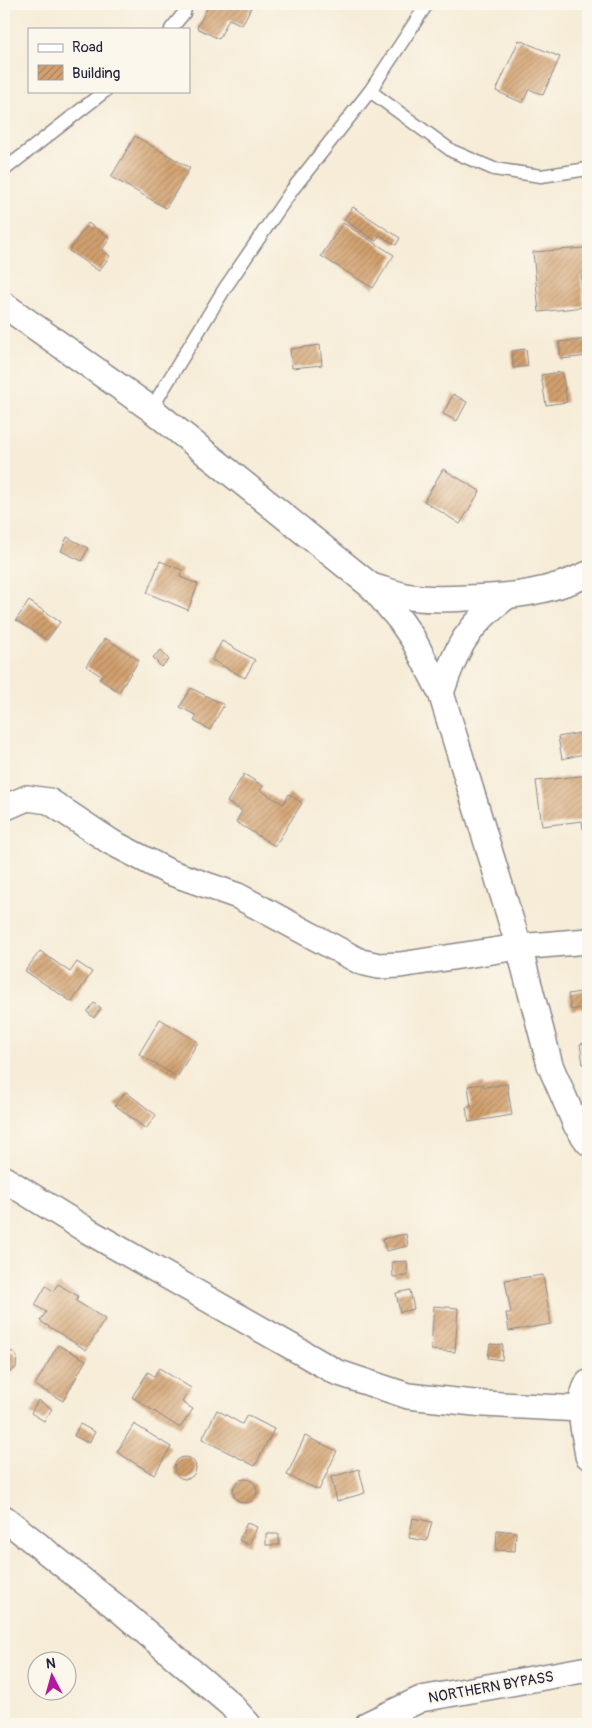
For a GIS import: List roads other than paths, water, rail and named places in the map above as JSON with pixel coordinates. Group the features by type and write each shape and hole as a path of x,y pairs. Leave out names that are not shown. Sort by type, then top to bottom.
{"street":[{"path":"4,306 151,409 371,586 400,620 413,639 441,693 519,947 550,1064 576,1125 588,1142"},
{"path":"371,586 405,596 441,599 506,597 537,592 568,583 588,574"},
{"path":"441,693 450,667 466,636 487,611 506,597"},
{"path":"4,808 27,798 48,801 111,842 169,872 238,896 361,962 379,966 400,965 519,947 588,941"},
{"path":"4,1179 88,1231 336,1372 408,1396 484,1404 584,1409"},
{"path":"588,1383 585,1389 584,1409 588,1456"},
{"path":"4,1518 121,1611 230,1704 248,1724"},
{"name":"NORTHERN BYPASS","path":"368,1724 421,1700 588,1669"}],"lane":[{"path":"173,28 184,13 186,4"},
{"path":"151,409 225,288 286,198 370,91 428,4"},
{"path":"370,91 452,150 494,169 541,176 588,169"},
{"path":"4,170 104,92"}]}
